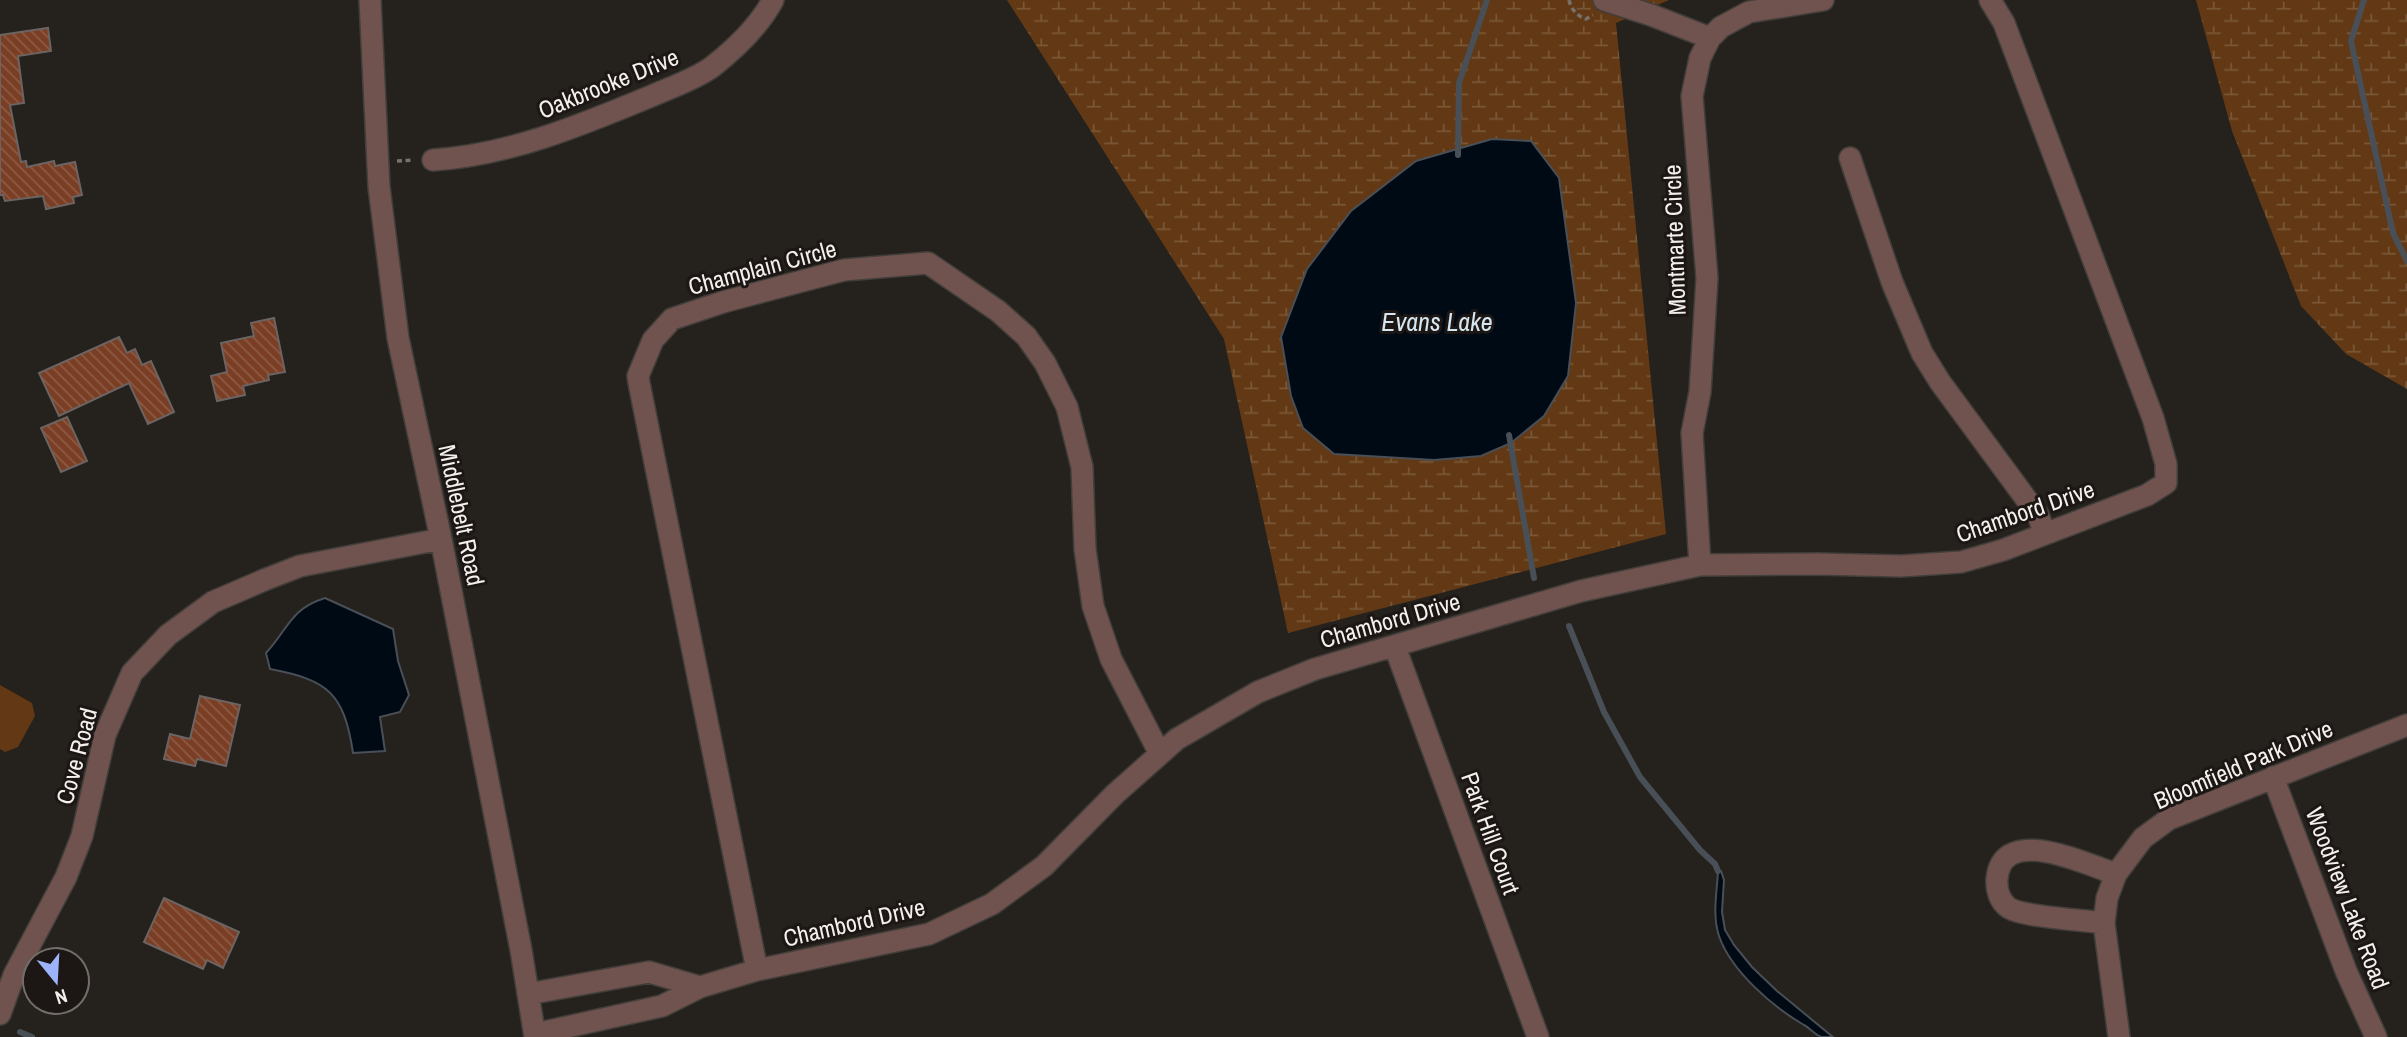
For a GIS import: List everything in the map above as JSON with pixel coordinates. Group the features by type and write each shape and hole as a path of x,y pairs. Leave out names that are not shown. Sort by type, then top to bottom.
{"street":[{"name":"Middlebelt Road","path":"370,0 382,228 398,338 441,539 535,1035"},
{"name":"Oakbrooke Drive","path":"433,160 478,155 548,136 669,88 710,68 766,14 773,0"},
{"path":"1600,4 1651,15 1710,38 1721,27 1749,12 1823,0"},
{"name":"Chambord Drive","path":"535,1035 663,1006 700,987 757,970 929,934 992,904 1044,866 1115,794 1177,739 1258,692 1315,669 1581,591 1700,565 1901,566 1961,562 2046,534 2147,495 2166,483 2166,464 2153,418 2004,23 1990,0"},
{"name":"Montmarte Circle","path":"1700,565 1692,433 1700,392 1707,278 1692,96 1700,58 1710,38"},
{"path":"1850,158 1892,282 1922,353 1940,382 2038,515 2046,534"},
{"name":"Champlain Circle","path":"757,970 638,376 653,340 672,319 723,302 844,270 928,263 998,311 1026,336 1045,363 1067,407 1082,467 1085,549 1093,606 1111,659 1160,754"},
{"name":"Cove Road","path":"0,1014 14,975 66,877 82,836 105,735 132,673 168,635 214,602 264,580 300,566 441,539"},
{"name":"Park Hill Court","path":"1395,647 1538,1037"},
{"name":"Bloomfield Park Drive","path":"2119,1037 2104,923 2107,898 2116,874 2143,838 2169,819 2407,725"},
{"name":"Woodview Lake Road","path":"2273,777 2346,971 2376,1037"},
{"path":"2104,923 2026,913 2009,908 1999,897 1997,881 2000,865 2010,853 2023,850 2045,851 2116,874"},
{"path":"528,994 649,972 700,987"}],"path":[{"path":"1569,0 1574,12 1586,19 1591,18 1600,4"},
{"path":"377,162 433,160"}],"green space":[{"path":"1007,0 1669,0 1616,23 1666,534 1288,633 1224,339","holes":["1531,141 1559,178 1576,302 1434,460 1334,454"]},
{"path":"2196,0 2407,0 2407,389 2346,354 2301,306 2232,131"},
{"path":"0,685 32,703 35,716 18,747 5,752 0,749"}],"water":[{"name":"Evans Lake","path":"1492,139 1531,141 1559,178 1576,303 1568,376 1544,416 1511,443 1481,456 1434,460 1334,454 1303,428 1291,396 1281,337 1307,269 1351,211 1416,161"},
{"path":"325,598 393,629 398,661 409,695 400,712 380,717 385,751 353,753 344,716 330,693 306,678 270,669 266,653 291,620 313,602"},
{"path":"1718,871 1721,871 1724,880 1722,912 1725,930 1734,945 1777,991 1833,1037 1817,1035 1779,1008 1754,987 1733,962 1717,928"}],"building":[{"path":"48,28 51,51 18,56 24,103 10,105 21,162 26,161 27,167 54,161 55,166 75,162 82,195 73,197 74,203 46,209 43,196 5,201 3,195 0,195 0,35"},
{"path":"274,318 285,372 268,375 269,380 243,386 245,395 217,401 211,376 227,372 221,343 254,336 251,323"},
{"path":"119,337 127,353 135,349 142,365 151,361 174,412 148,424 129,383 59,416 39,373"},
{"path":"67,417 87,461 61,472 41,428"},
{"path":"200,696 240,705 226,766 197,759 195,766 164,759 170,734 190,739"},
{"path":"164,898 239,932 223,968 207,960 203,969 144,942"}],"waterway":[{"path":"1458,155 1459,83 1487,0"},
{"path":"2364,0 2351,41 2393,233 2407,261"},
{"path":"1509,435 1534,578"},
{"path":"1569,626 1604,712 1640,777 1700,850 1715,864 1718,871"},
{"path":"20,1032 32,1037"}]}
